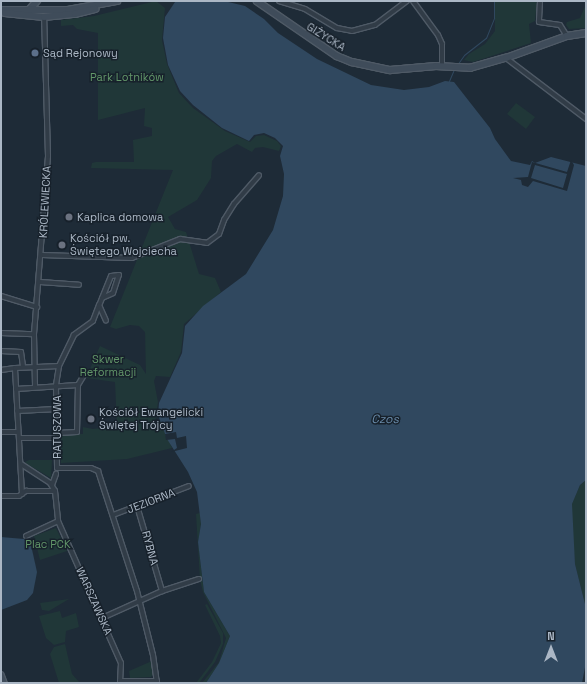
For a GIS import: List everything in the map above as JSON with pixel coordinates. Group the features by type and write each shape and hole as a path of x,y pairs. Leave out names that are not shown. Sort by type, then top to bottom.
{"street":[{"path":"30,9 37,1"},
{"path":"40,1 44,14"},
{"path":"1,13 75,14 117,1"},
{"name":"GIŻYCKA","path":"256,1 321,48 352,62 390,70 442,66 460,68 485,65 506,58"},
{"path":"279,1 305,10 337,28 352,31 375,26 407,1"},
{"path":"413,1 438,35 442,44 442,66"},
{"path":"540,1 539,22 560,25 567,36"},
{"path":"1,10 30,9 44,14"},
{"name":"KRÓLEWIECKA","path":"35,386 34,334 40,282 48,156 44,14"},
{"path":"506,58 567,36 586,32"},
{"path":"506,58 586,119"},
{"path":"42,255 132,258 180,239 187,238 200,244 213,241 219,234 224,220 234,204 259,175"},
{"name":"RATUSZOWA","path":"102,298 113,293 119,275 111,276 99,305 93,321 74,335 59,366 56,386 57,468 96,469 113,515"},
{"path":"40,282 80,285"},
{"path":"1,296 37,307"},
{"path":"99,305 106,321"},
{"path":"1,334 34,334"},
{"path":"1,351 21,352 23,367"},
{"path":"1,370 23,367 59,366"},
{"path":"15,368 22,494"},
{"path":"57,433 77,432 78,385 84,375"},
{"path":"16,387 78,385"},
{"path":"17,411 57,409"},
{"path":"1,432 18,432"},
{"path":"19,438 57,438"},
{"path":"21,464 52,485 55,491 58,521 26,536"},
{"name":"RATUSZOWA","path":"52,485 56,474"},
{"name":"JEZIORNA","path":"113,515 189,486"},
{"path":"1,496 19,496 26,491 55,491"},
{"name":"RYBNA","path":"137,506 162,591"},
{"path":"113,515 140,601 154,655 157,682 120,682"},
{"name":"WARSZAWSKA","path":"58,521 121,663 120,682"},
{"path":"102,618 162,591 199,579"},
{"path":"1,675 4,683"}],"green space":[{"path":"156,1 165,8 162,40 167,64 179,93 193,108 225,131 250,142 256,136 264,135 277,141 281,146 279,151 263,147 255,148 252,152 237,144 216,156 212,161 211,178 197,200 168,217 175,229 186,232 199,274 215,278 221,292 184,324 181,352 170,377 156,376 154,381 158,402 155,423 161,421 172,448 127,459 61,463 61,434 83,434 83,427 93,429 117,426 115,382 86,378 100,346 140,365 146,374 145,332 139,326 130,325 116,329 110,327 173,170 91,168 92,163 96,162 134,162 133,140 152,136 152,128 144,126 145,108 98,120 98,33 77,29 73,25 61,26 61,20 94,16"},
{"path":"495,1 537,1 535,21 529,24 531,43 473,62 464,60 469,54 485,44 495,31"},
{"path":"586,4 586,28 569,29 566,25 567,22 580,18"},
{"path":"516,103 535,117 526,129 507,114"},
{"path":"29,460 52,460 51,478 25,462"},
{"path":"586,480 586,608 575,564 572,531 572,503 580,485"},
{"path":"200,513 201,524 198,542 204,592 230,636 219,663 206,683 202,683 219,662 226,638 203,592 200,580 196,514"},
{"name":"Plac PCK","path":"56,528 67,551 40,560 34,536"},
{"path":"69,599 49,611 42,610 40,603"},
{"path":"207,604 223,633 223,644 215,662 199,683 196,683 212,662 221,643 220,636 205,605"},
{"path":"60,611 62,618 76,613 79,627 66,631 65,642 54,645 46,638 39,616"},
{"path":"65,644 72,674 80,683 59,683 50,654 54,647"},
{"path":"152,661 153,674 151,677 130,678 129,671"}],"water":[{"name":"Czos","path":"224,1 245,6 264,19 278,33 317,59 371,85 404,90 429,87 445,81 454,82 490,128 495,139 511,161 530,165 532,161 535,163 551,157 586,166 586,480 580,485 572,504 575,564 586,608 586,662 582,683 206,683 219,663 230,636 204,592 198,542 201,524 197,492 188,472 167,439 158,415 159,403 182,353 185,326 203,306 246,274 273,230 283,196 284,174 280,156 283,146 275,138 264,133 254,135 249,141 222,128 193,105 180,91 168,65 163,38 165,17 175,2"},
{"path":"1,537 24,539 31,545 37,572 33,593 27,600 1,610"}],"pier":[{"path":"571,160 574,165 567,191 533,181 528,187 522,185 521,180 513,178 528,177 532,162 567,172","holes":["535,165 567,174 563,188 531,178"]},
{"path":"176,432 177,438 186,436 187,448 171,452 177,448 175,439 166,440 165,434"}],"waterway":[{"path":"457,65 464,55 486,38 494,18 494,1"},
{"path":"449,81 454,69"}],"place":[{"name":"Sąd Rejonowy","path":"35,53"},
{"name":"Kaplica domowa","path":"69,217"},
{"name":"Kościół pw. Świętego Wojciecha","path":"62,245"},
{"name":"Kościół Ewangelicki Świętej Trójcy","path":"91,419"}],"park label":[{"name":"Park Lotników","path":"127,77"},
{"name":"Skwer Reformacji","path":"108,366"}]}
